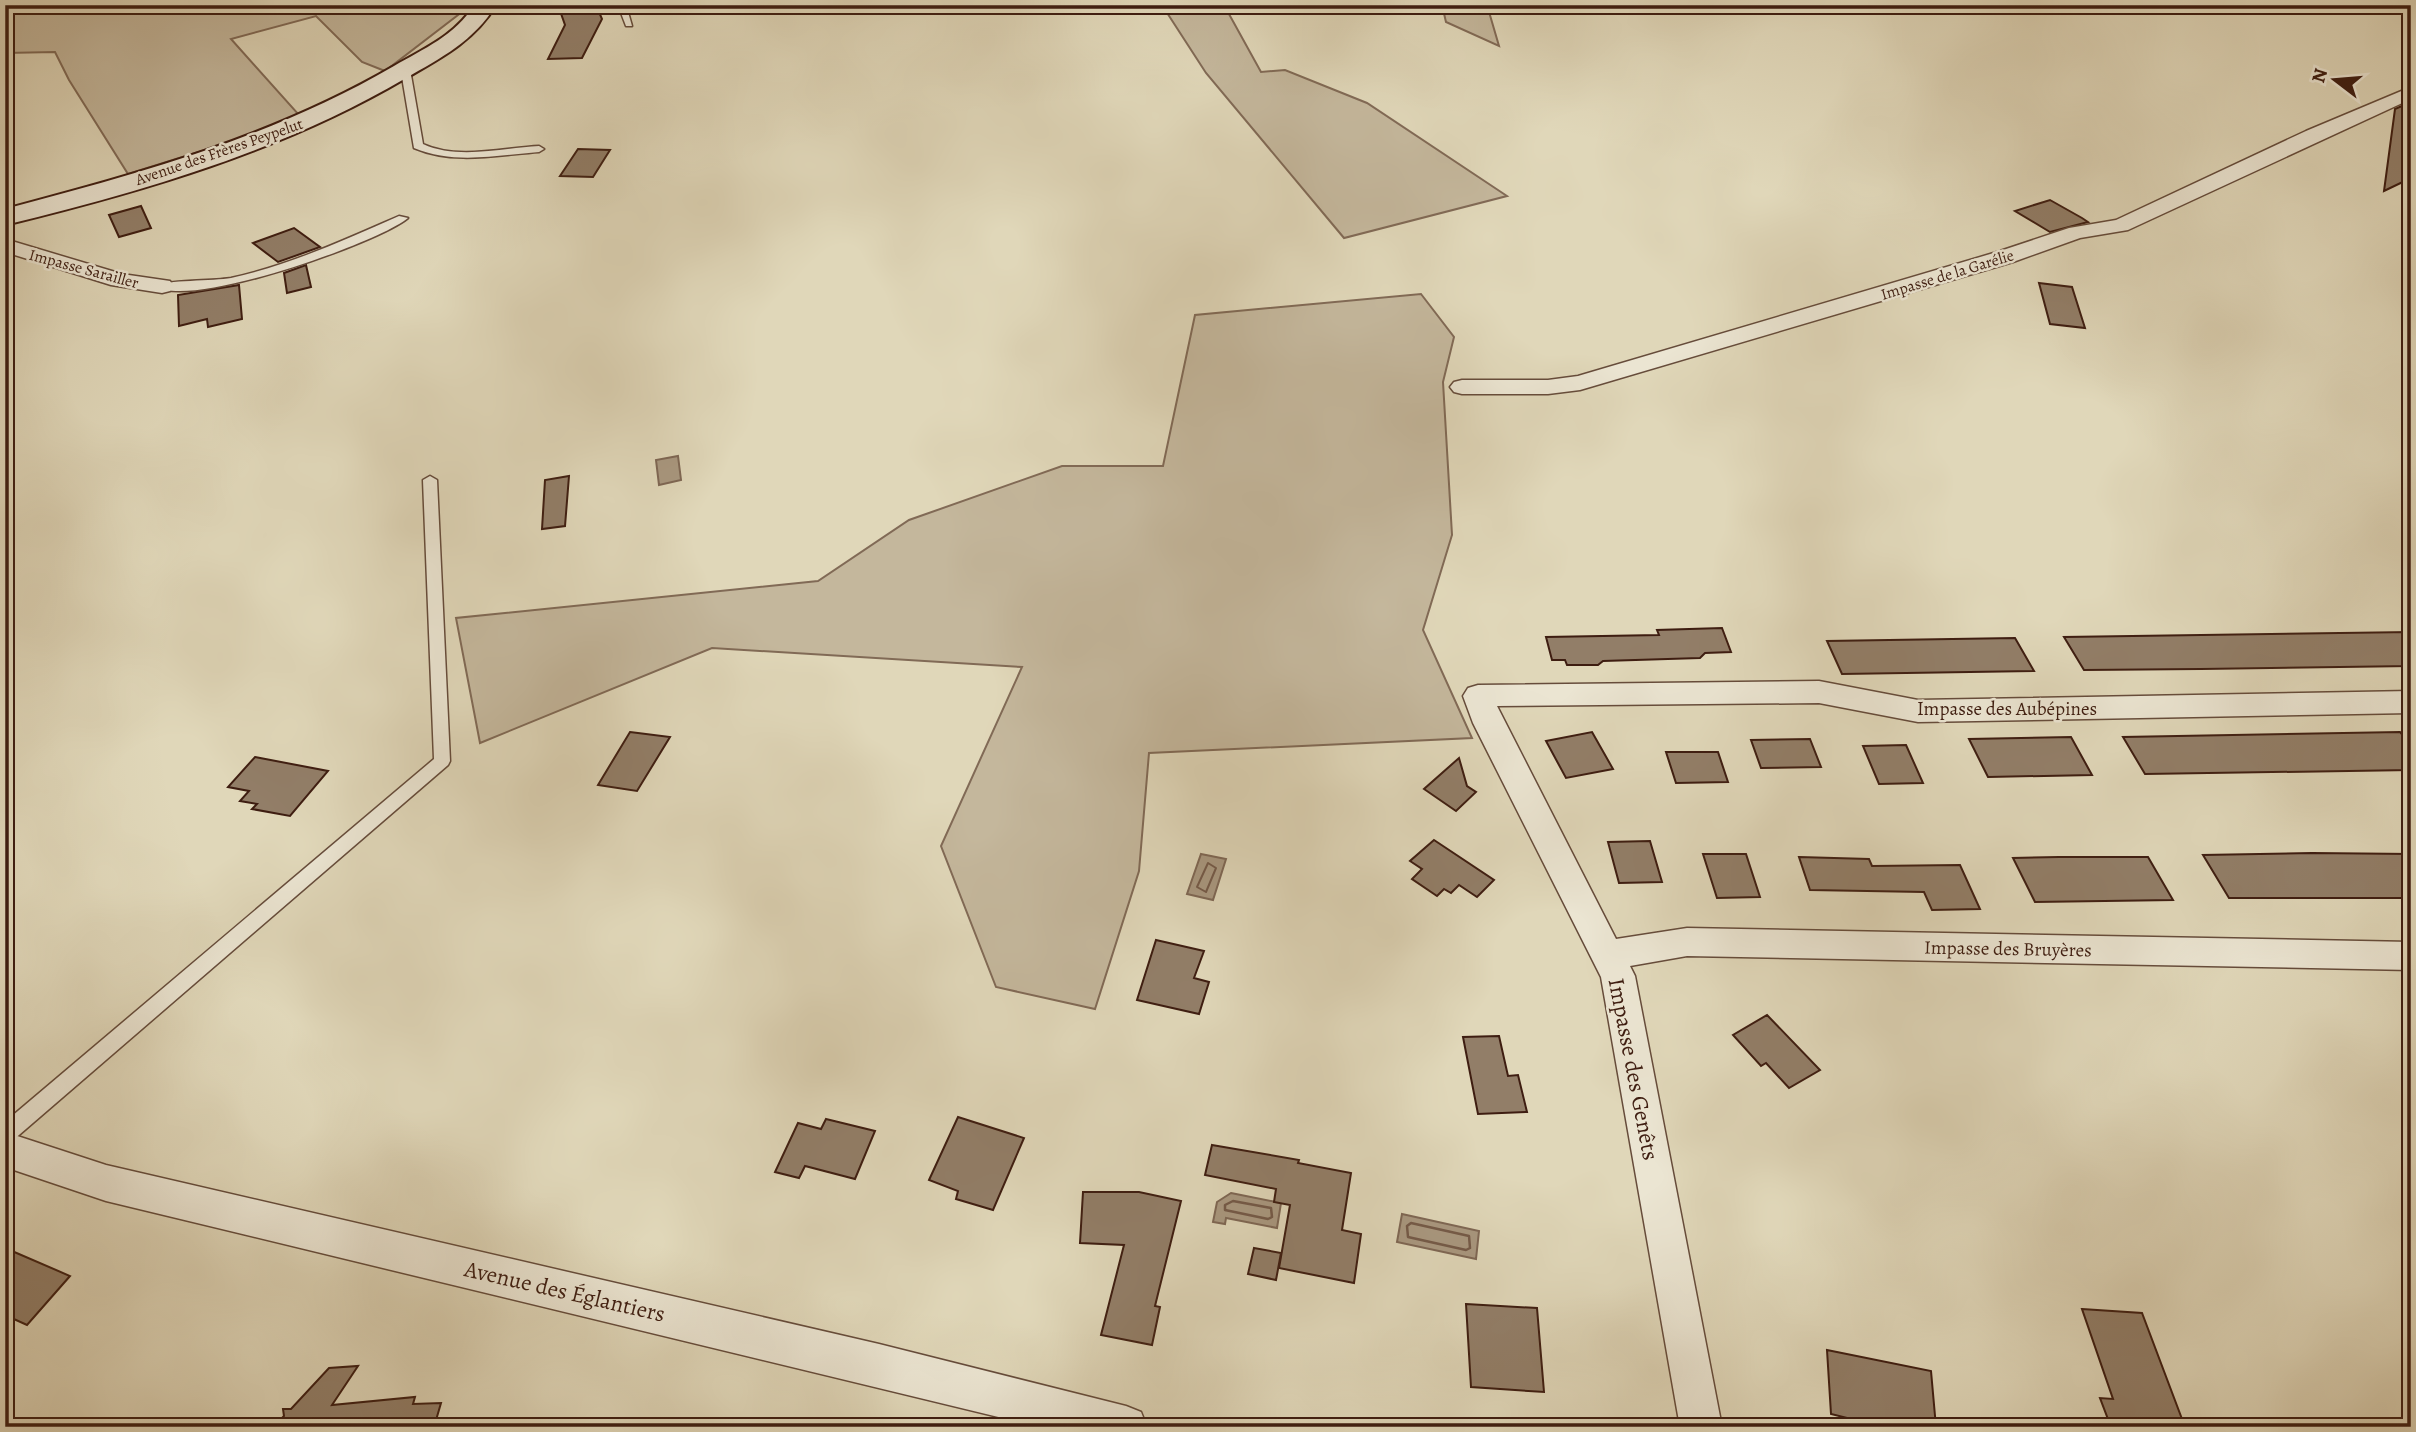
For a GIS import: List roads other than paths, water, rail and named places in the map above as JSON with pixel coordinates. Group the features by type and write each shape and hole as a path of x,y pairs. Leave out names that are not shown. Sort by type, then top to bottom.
{"main road":[{"name":"Avenue des Frères Peypelut","path":"5,217 242,147 311,120 398,73 460,34 485,5"}],"street":[{"name":"Impasse de la Garélie","path":"1462,387 1548,387 1580,383 2005,257 2076,232 2121,226 2411,92"},
{"name":"Impasse Sarailler","path":"5,246 119,280 162,286"},
{"name":"Impasse des Aubépines","path":"1478,696 1819,692 1919,711 2411,702"},
{"name":"Impasse des Genêts","path":"1478,696 1488,723 1618,976 1701,1427"},
{"name":"Impasse des Bruyères","path":"1607,955 1687,942 2411,956"},
{"name":"Avenue des Églantiers","path":"5,1149 106,1183 879,1365 1126,1427"}],"lane":[{"path":"622,5 629,24"},
{"path":"2397,5 2411,10"},
{"path":"398,73 406,75 408,79 408,97 418,146 425,150 449,154 539,149"},
{"name":"Impasse Sarailler","path":"162,286 207,284 279,271 403,218"},
{"path":"5,1135 442,761 430,480"}],"water":[{"path":"678,456 681,480 659,485 656,460"},
{"path":"1201,854 1226,859 1213,900 1187,894"},
{"path":"1231,1193 1281,1203 1277,1228 1226,1218 1225,1224 1213,1222 1217,1202"},
{"path":"1402,1214 1479,1231 1476,1259 1397,1242"}]}
